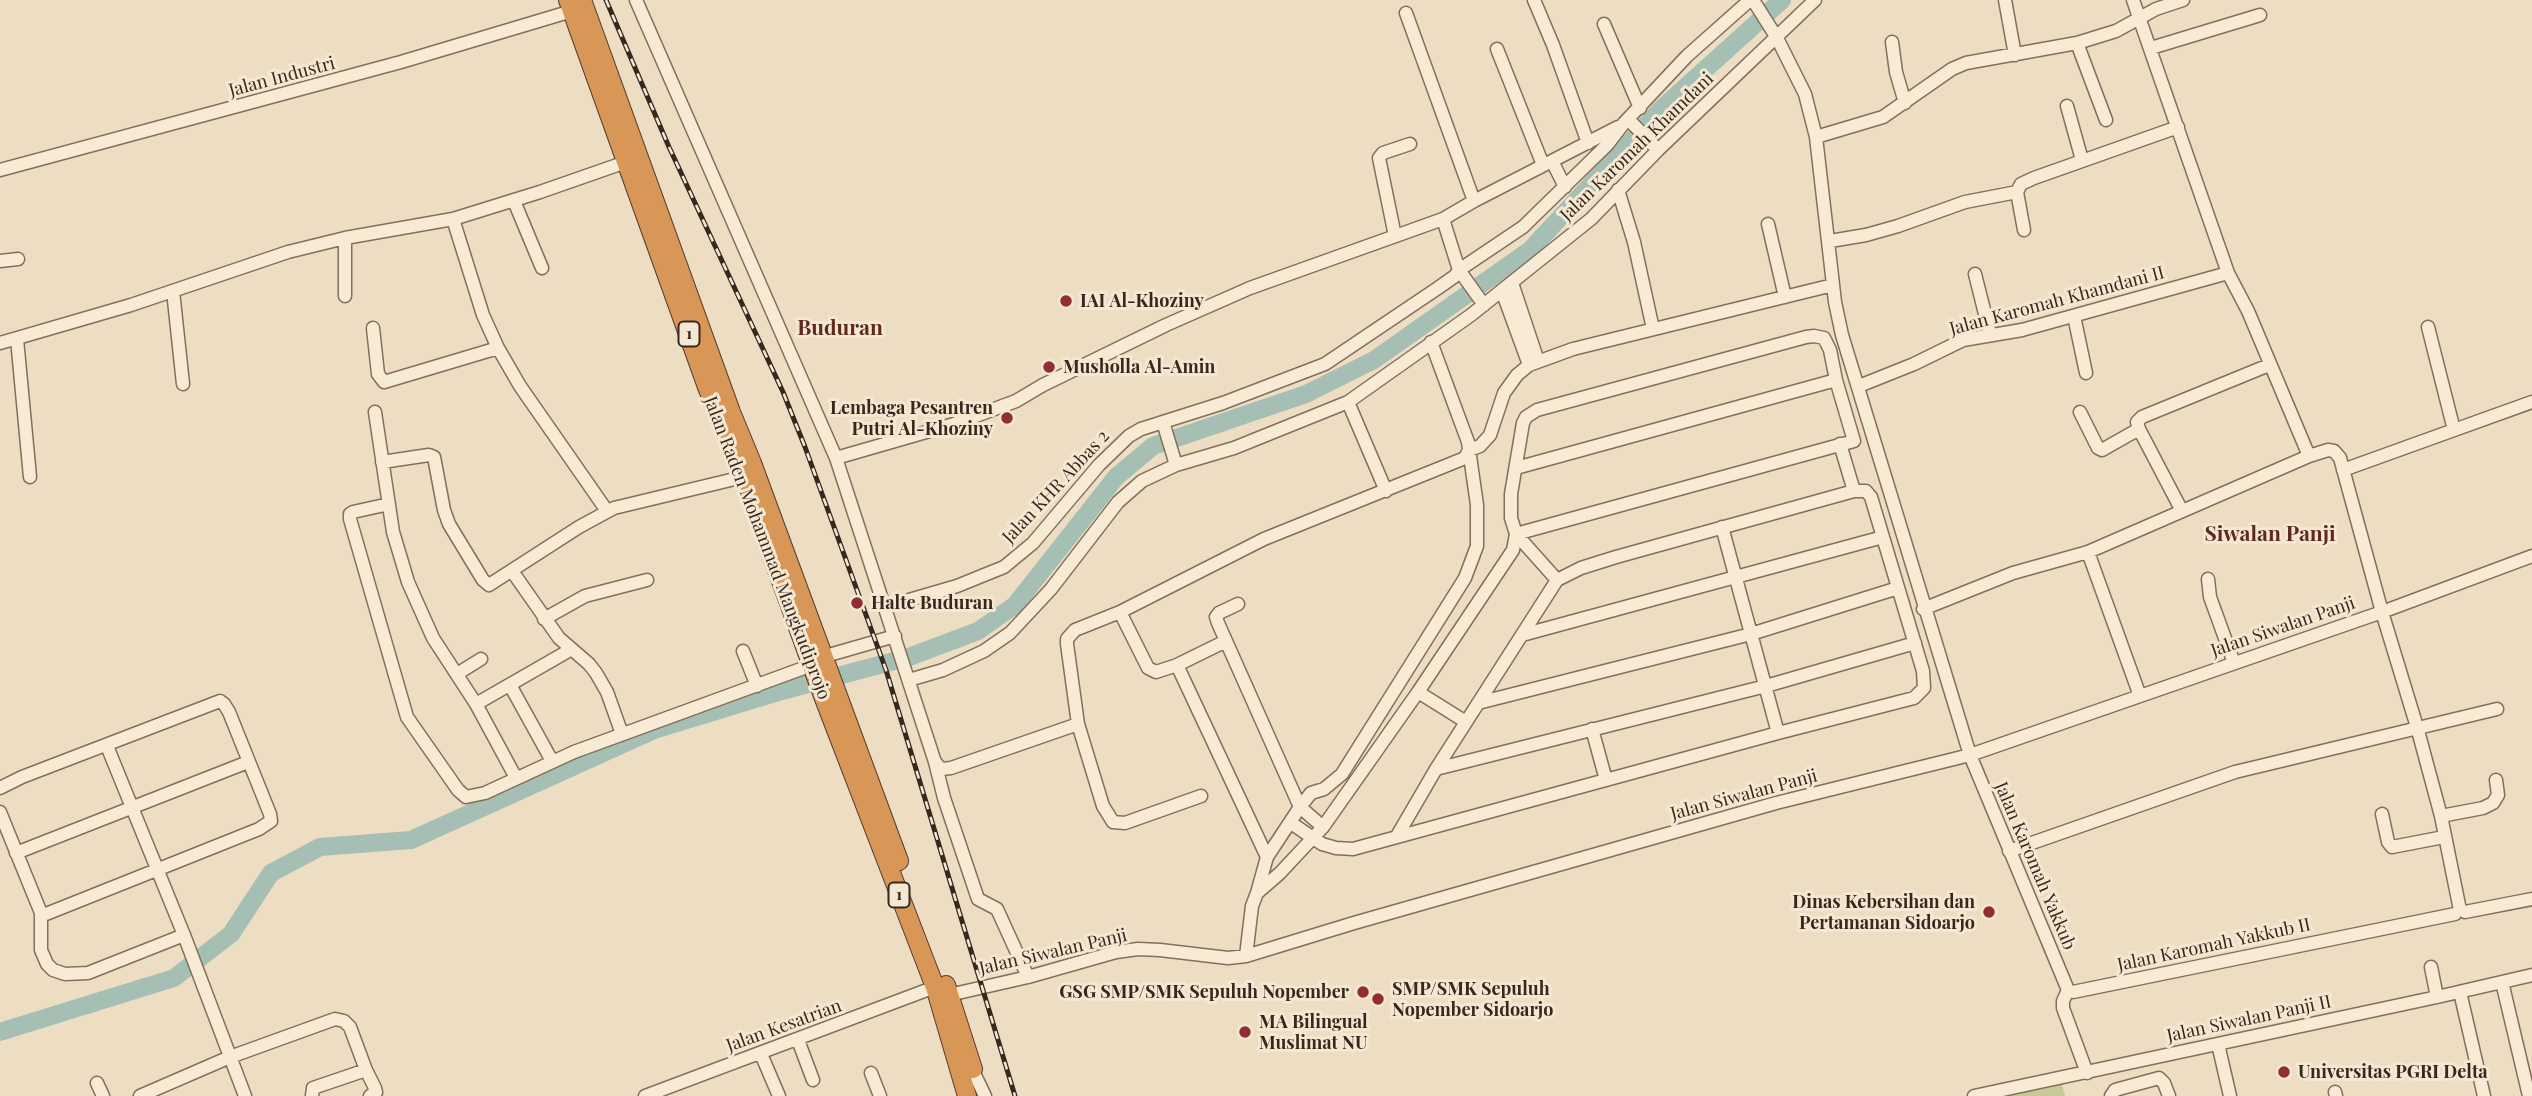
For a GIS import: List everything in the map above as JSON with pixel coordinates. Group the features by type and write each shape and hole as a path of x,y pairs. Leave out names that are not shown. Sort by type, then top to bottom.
{"highway":[{"name":"Jalan Raden Mohammad Mangkudiprojo","path":"574,4 626,162 714,385"},
{"name":"Jalan Raden Mohammad Mangkudiprojo","path":"574,4 725,415 743,477 818,662"},
{"name":"Jalan Raden Mohammad Mangkudiprojo","path":"725,415 752,463 829,693 974,1073 979,1096"},
{"name":"Jalan Raden Mohammad Mangkudiprojo","path":"942,991 967,1096"}],"street":[{"path":"636,0 836,458 900,649 944,798 978,899 997,909 1028,977"},
{"path":"1534,0 1588,143"},
{"name":"Jalan Karomah Khamdani","path":"909,680 943,670 984,651 1004,638 1052,589 1104,519 1129,491 1142,481 1174,461 1234,447 1348,401 1431,342 1481,301 1507,287 1591,219 1653,146 1815,0"},
{"path":"2005,0 2015,54"},
{"path":"2133,0 2228,273 2248,311 2309,456"},
{"path":"1816,137 1883,117 1952,69 1966,63 2077,43 2116,30 2155,9 2183,0"},
{"path":"836,458 954,424 1016,401 1166,325 1250,288 1443,219 1629,123 1687,56 1753,2 1777,37 1805,94 1816,137 1833,285 1842,335 1923,609 1970,755"},
{"name":"Jalan Industri","path":"0,170 401,62 574,4"},
{"path":"1406,13 1474,201"},
{"path":"2151,48 2260,15"},
{"path":"1604,23 1640,108"},
{"path":"1892,42 1896,72 1905,103"},
{"path":"2077,43 2106,120"},
{"path":"1497,49 1548,163 1565,187"},
{"path":"2067,106 2082,160"},
{"path":"1629,123 1653,146"},
{"name":"Jalan KHR Abbas 2","path":"885,607 957,586 1004,567 1033,543 1118,444 1141,429 1163,425 1325,363 1455,276 1462,274 1523,227 1629,123"},
{"path":"2024,230 2017,188 2027,181 2178,127"},
{"path":"1395,236 1379,158 1383,153 1410,144"},
{"path":"0,343 173,292 288,252 345,238 453,219 626,162"},
{"path":"1618,190 1634,242 1653,330"},
{"path":"1830,242 1887,229 1965,202 2017,192"},
{"path":"514,201 542,268"},
{"path":"453,219 483,315 498,348 527,396 607,511"},
{"path":"1443,219 1462,274 1481,301"},
{"path":"1768,224 1785,297"},
{"path":"345,238 345,296"},
{"path":"0,261 18,259"},
{"name":"Jalan Karomah Khamdani II","path":"1859,386 1914,364 1952,344 1990,334 2022,330 2228,273"},
{"path":"1975,274 1990,334"},
{"path":"1201,796 1125,823 1113,822 1103,806 1078,724 1067,639 1075,630 1120,612 1264,540 1460,461 1469,450 1480,446 1490,435 1504,393 1517,374 1534,363 1573,349 1833,285"},
{"path":"1507,287 1534,363"},
{"path":"173,292 183,384"},
{"path":"2074,316 2086,373"},
{"path":"2428,327 2454,430"},
{"path":"373,328 378,374 384,382 498,348"},
{"path":"1557,580 1516,534 1511,519 1511,494 1523,423 1537,410 1815,335 1824,338 1828,343 1854,441"},
{"path":"18,339 30,477"},
{"path":"1246,956 1252,906 1268,856 1311,793 1324,789 1342,774 1465,579 1476,546 1477,505 1469,450 1431,342"},
{"path":"2182,511 2138,429 2137,422 2142,417 2269,365"},
{"path":"1516,468 1836,380"},
{"path":"1348,401 1386,491"},
{"path":"2343,471 2532,402"},
{"path":"375,412 396,547 408,582 428,628 476,704 516,778"},
{"path":"2080,412 2099,450 2108,448 2138,429"},
{"path":"1163,425 1174,461"},
{"path":"1516,534 1872,437"},
{"path":"1840,444 1854,491"},
{"path":"1923,609 2013,573 2088,551 2309,456 2333,451 2340,458 2417,727 2441,816 2460,912 2532,899"},
{"path":"382,462 433,456 446,516 483,580 491,585 607,511 629,503 743,477"},
{"path":"1291,823 1322,844 1345,850 1914,698 1921,694 1924,681 1871,497 1866,491 1854,491 1581,568 1557,580 1396,836"},
{"path":"389,504 357,510 351,513 350,517 407,718 464,796 477,796 552,761 622,734 895,636"},
{"path":"1721,527 1778,733"},
{"path":"1257,893 1280,873 1323,827 1503,566 1513,550 1516,534"},
{"path":"1522,635 1883,537"},
{"path":"2088,551 2140,696"},
{"name":"Jalan Siwalan Panji","path":"942,991 1028,977 1116,952 1138,949 1228,958 1246,956 1776,803 1970,755 2382,612 2532,556"},
{"path":"512,571 544,619 570,650 589,664 596,673 607,692 622,734"},
{"path":"2208,579 2210,597 2234,663"},
{"path":"544,619 584,596 647,580"},
{"path":"1478,703 1751,634 1898,588"},
{"path":"1238,604 1216,617 1300,807 1323,827"},
{"path":"1120,612 1148,668 1156,672 1177,665 1226,641"},
{"path":"1436,769 1766,685 1915,643"},
{"path":"476,704 570,650"},
{"path":"743,651 757,686"},
{"path":"457,674 481,659"},
{"path":"1177,665 1268,856"},
{"path":"510,685 552,761"},
{"path":"1418,692 1466,723"},
{"path":"0,788 22,777 220,701 227,708 270,814 270,823 259,829 41,914"},
{"path":"2009,850 2235,772 2497,709"},
{"path":"935,762 941,769 951,768 1078,724"},
{"path":"1592,729 1606,780"},
{"path":"107,746 184,935 245,1096"},
{"name":"Jalan Karomah Yakkub","path":"1970,755 2068,989"},
{"path":"16,853 248,762"},
{"path":"2441,816 2483,808 2493,803 2498,795 2496,779"},
{"path":"0,812 41,914 41,950 51,969 80,975 184,935"},
{"path":"2382,814 2388,842 2392,847 2444,837"},
{"name":"Jalan Karomah Yakkub II","path":"2068,989 2073,992 2460,912"},
{"path":"2431,967 2437,997"},
{"name":"Jalan Siwalan Panji II","path":"1973,1096 2532,975"},
{"path":"2502,982 2529,1096"},
{"path":"2068,989 2063,1008 2087,1073"},
{"name":"Jalan Kesatrian","path":"645,1096 942,991"},
{"path":"2460,992 2484,1096"},
{"path":"140,1096 230,1057 335,1020 344,1021 350,1027 375,1088 376,1092 370,1096"},
{"path":"798,1040 813,1080"},
{"path":"2218,1044 2230,1096"},
{"path":"761,1054 779,1096"},
{"path":"2139,1061 2143,1082"},
{"path":"312,1096 313,1088 366,1070"},
{"path":"871,1073 880,1096"},
{"name":"Jalan Raden Mohammad Mangkudiprojo","path":"974,1073 985,1096"},
{"path":"2111,1096 2115,1090 2159,1078 2169,1096"},
{"path":"97,1083 103,1096"}],"green space":[{"path":"2060,1077 2065,1096 1969,1096"}],"waterway":[{"path":"0,1032 174,978 231,934 271,873 320,847 411,840 654,730 782,691 909,657 978,631 1015,605 1116,477 1153,446 1306,394 1374,360 1530,250 1659,111 1782,0"}],"railway":[{"path":"606,0 669,147 783,392 805,447 886,670 1015,1096"}],"place":[{"name":"IAI Al-Khoziny","path":"1066,301"},
{"name":"Musholla Al-Amin","path":"1049,367"},
{"name":"Lembaga Pesantren Putri Al-Khoziny","path":"1007,418"},
{"name":"Halte Buduran","path":"857,603"},
{"name":"Dinas Kebersihan dan Pertamanan Sidoarjo","path":"1989,912"},
{"name":"GSG SMP/SMK Sepuluh Nopember","path":"1363,992"},
{"name":"SMP/SMK Sepuluh Nopember Sidoarjo","path":"1378,999"},
{"name":"MA Bilingual Muslimat NU","path":"1245,1032"},
{"name":"Universitas PGRI Delta","path":"2284,1072"}],"district":[{"name":"Buduran","path":"840,328"},
{"name":"Siwalan Panji","path":"2270,534"}]}
